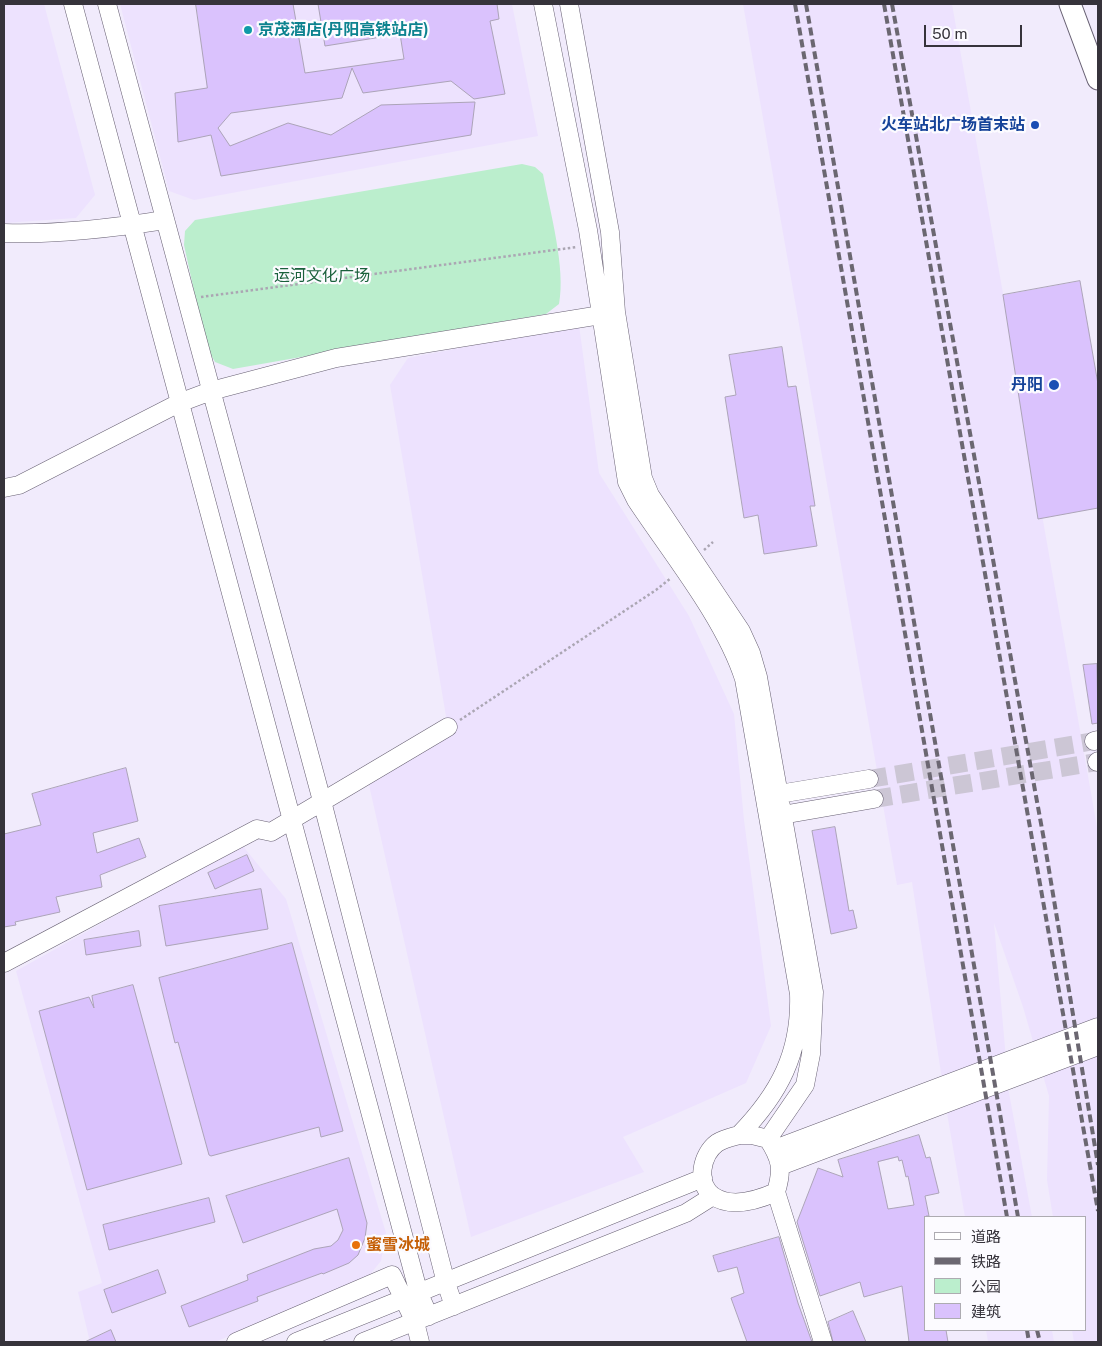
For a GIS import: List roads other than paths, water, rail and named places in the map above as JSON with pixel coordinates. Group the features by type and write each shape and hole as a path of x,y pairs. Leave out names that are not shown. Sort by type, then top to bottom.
{"main road":[{"path":"1070,4 1098,79"}],"street":[{"path":"73,4 290,820 412,1297 422,1319 420,1342"},
{"path":"107,4 322,802 446,1284 454,1306"},
{"path":"543,4 591,246 609,314"},
{"path":"569,4 610,232 609,314 627,482 636,500 687,564 737,656 772,800 799,994 800,1021 794,1048 782,1076 762,1111 739,1135"},
{"path":"4,233 27,234 132,225 165,220"},
{"path":"4,488 19,485 179,403 212,391 336,358 609,314"},
{"path":"4,963 258,829 271,832 448,727"},
{"path":"772,800 869,779"},
{"path":"772,800 782,815 814,992 811,1054 805,1086 774,1151"},
{"path":"782,815 874,800"},
{"path":"774,1151 1098,1027"},
{"path":"774,1151 1098,1046"},
{"path":"776,1192 757,1201 731,1202 713,1196 704,1185 703,1178 702,1169 707,1152 719,1142 739,1135 752,1135 774,1151 781,1174 776,1192 823,1342"},
{"path":"298,1341 446,1284 703,1178"},
{"path":"363,1342 686,1213 713,1196"},
{"path":"236,1342 392,1276 412,1297"}],"tunnel":[{"path":"869,779 1094,741"},
{"path":"874,799 1097,762"}],"railway":[{"path":"795,4 1007,1216"},
{"path":"806,4 1018,1216"},
{"path":"884,4 1098,1211"},
{"path":"892,4 1044,840 1098,1165"},
{"path":"1027,1331 1029,1342"},
{"path":"1037,1331 1040,1342"}],"place":[{"name":"京茂酒店(丹阳高铁站店)","path":"248,30"},
{"name":"火车站北广场首末站","path":"1035,125"},
{"name":"丹阳","path":"1054,385"},
{"name":"蜜雪冰城","path":"356,1245"}],"park label":[{"name":"运河文化广场","path":"322,276"}]}
